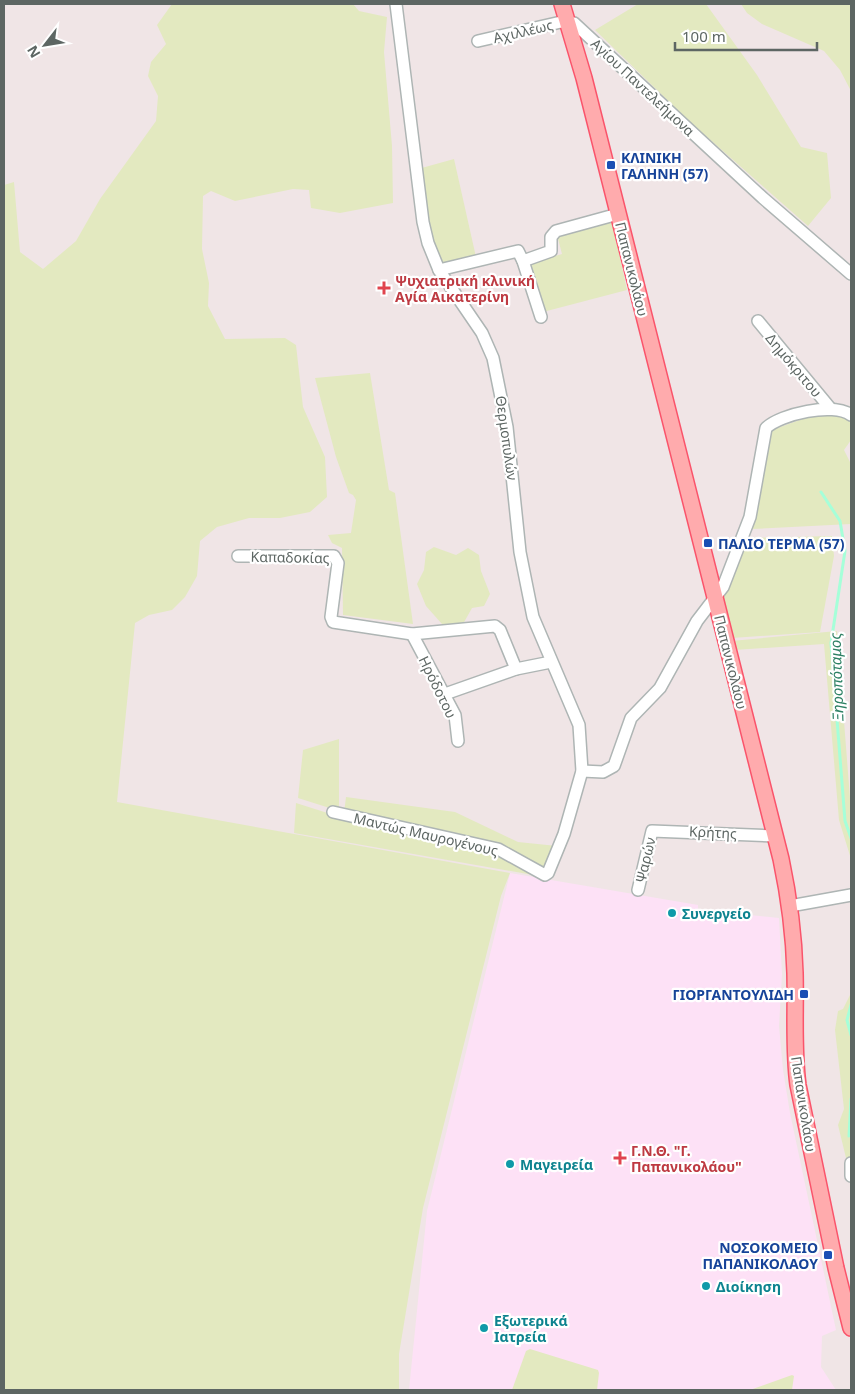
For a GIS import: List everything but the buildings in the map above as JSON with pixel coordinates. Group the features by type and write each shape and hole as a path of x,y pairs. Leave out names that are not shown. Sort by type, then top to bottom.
{"main road":[{"name":"Παπανικολάου","path":"562,4 618,214 775,836 790,906 795,971 795,1063 836,1268 851,1322"}],"street":[{"name":"Θερμοπυλών","path":"396,4 423,222 428,242 439,270 482,333 493,358 507,427 520,552 533,617 579,725 582,740 582,771 564,834 548,873 545,874"},
{"name":"Αχιλλέως","path":"478,41 568,22"},
{"name":"Αγίου Παντελεήμονα","path":"568,22 577,25 763,198 851,274"},
{"path":"439,270 551,251 551,237 556,231 618,214"},
{"path":"520,256 541,317"},
{"name":"Δημόκριτου","path":"758,322 830,408"},
{"path":"582,771 603,772 614,766 631,718 660,688 697,621 715,600 727,580 750,516 766,428 778,419 830,408 845,410 851,414"},
{"name":"Καπαδοκίας","path":"238,556 331,556 336,558 338,563 332,622 412,634"},
{"path":"412,634 495,626 500,630 516,669"},
{"name":"Ηρόδοτου","path":"412,634 455,715 458,741"},
{"path":"445,694 516,669 551,662"},
{"name":"Μαντώς Μαυρογένους","path":"333,812 498,848 545,874"},
{"name":"Κρήτης","path":"652,830 775,836"},
{"name":"Ψαρών","path":"638,890 652,830"},
{"path":"790,906 851,895"},
{"path":"849,1160 851,1176"}],"shaded area":[{"name":"Γ.Ν.Θ. \"Γ. Παπανικολάου\"","path":"510,873 698,905 698,909 703,910 779,918 782,974 779,1026 783,1070 790,1113 836,1330 822,1336 821,1367 836,1390 409,1390 427,1211"}],"green space":[{"path":"172,4 353,4 359,11 387,17 384,52 392,146 393,203 340,213 311,208 309,190 293,189 235,201 211,191 203,196 202,249 209,283 208,306 225,339 285,338 296,345 303,407 325,457 327,497 310,512 280,518 249,518 217,527 200,541 197,576 185,597 172,610 149,615 135,623 117,802 510,873 501,896 423,1208 399,1354 399,1390 4,1390 4,185 14,182 20,252 43,269 76,241 100,199 156,121 158,96 148,76 151,62 166,44 157,25"},
{"path":"638,4 706,4 757,75 801,147 827,153 831,198 808,226 690,122 595,30"},
{"path":"741,4 851,4 851,91 840,70 824,51 762,24 747,13"},
{"path":"454,159 476,257 442,264 427,224 418,169"},
{"path":"612,220 627,290 543,312 531,263 562,254 557,235"},
{"path":"370,373 389,490 395,493 413,624 343,615 342,548 332,543 328,535 351,533 356,500 349,493 336,457 315,378"},
{"path":"832,414 846,417 851,423 851,440 844,450 851,464 851,524 752,529 772,430 808,417"},
{"path":"832,536 834,556 820,632 732,638 721,597 747,538"},
{"path":"434,547 456,555 468,548 479,555 481,571 490,594 484,606 472,608 463,624 442,624 426,606 417,584 424,570 426,552"},
{"path":"837,631 851,811 851,859 839,820 824,644 734,650 731,641"},
{"path":"339,739 339,811 298,798 303,750"},
{"path":"346,797 455,812 518,842 557,846 545,871 500,846 344,813"},
{"path":"296,803 337,816 497,851 533,875 294,833"},
{"path":"851,993 851,1157 846,1158 838,1125 844,1109 835,1030 838,1011 843,1009"},
{"path":"530,1349 598,1370 597,1390 512,1390 526,1351"},
{"path":"792,1375 794,1376 792,1390 750,1390"}],"waterway":[{"name":"Ξηροπόταμος","path":"821,492 840,521 845,551 831,643 845,821 851,838"},
{"name":"Ξηροπόταμος","path":"851,1005 847,1020 851,1035"},
{"name":"Ξηροπόταμος","path":"849,1136 851,1099"}],"place":[{"name":"ΚΛΙΝΙΚΗ ΓΑΛΗΝΗ (57)","path":"611,165"},
{"name":"Ψυχιατρική κλινική Αγία Αικατερίνη","path":"384,288"},
{"name":"ΠΑΛΙΟ ΤΕΡΜΑ (57)","path":"708,543"},
{"name":"Συνεργείο","path":"672,913"},
{"name":"ΓΙΟΡΓΑΝΤΟΥΛΙΔΗ","path":"804,994"},
{"name":"Γ.Ν.Θ. \"Γ. Παπανικολάου\"","path":"620,1158"},
{"name":"Μαγειρεία","path":"510,1164"},
{"name":"ΝΟΣΟΚΟΜΕΙΟ ΠΑΠΑΝΙΚΟΛΑΟΥ","path":"828,1255"},
{"name":"Διοίκηση","path":"706,1286"},
{"name":"Εξωτερικά Ιατρεία","path":"484,1328"}]}
